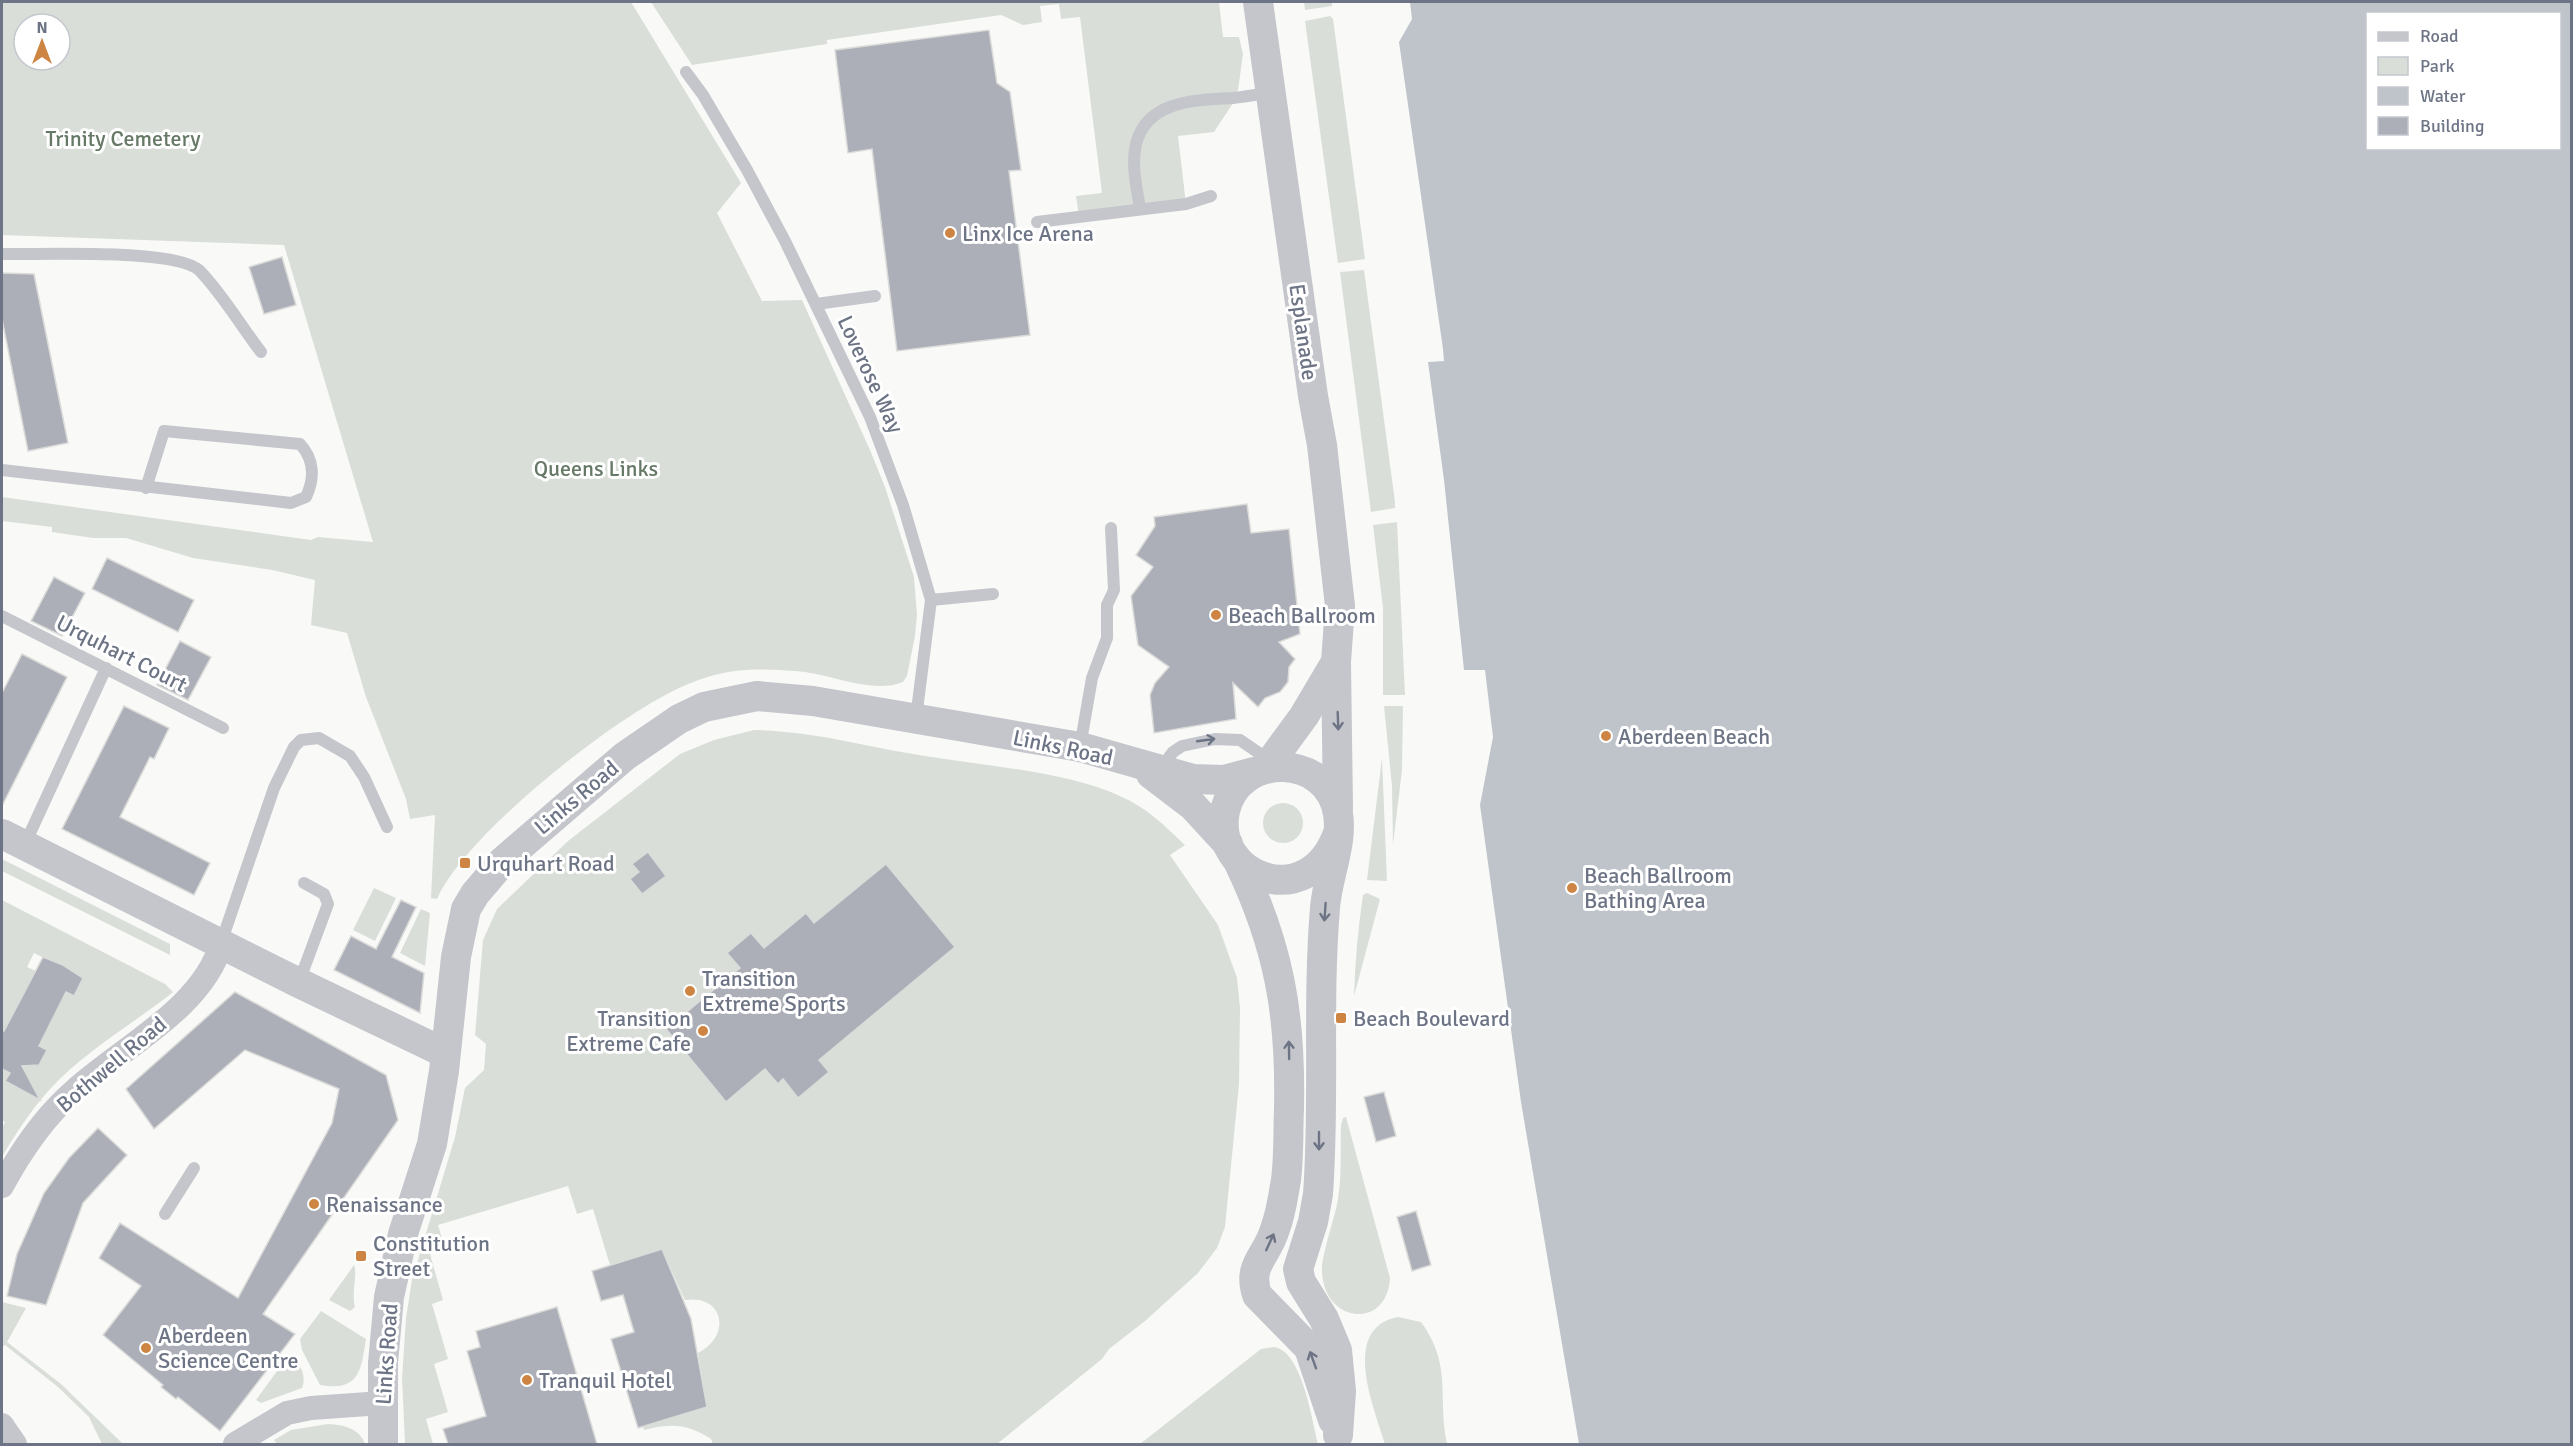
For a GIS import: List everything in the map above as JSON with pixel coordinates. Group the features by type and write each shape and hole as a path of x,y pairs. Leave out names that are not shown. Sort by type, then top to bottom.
{"street":[{"name":"Esplanade","path":"1258,2 1322,445 1338,576 1341,627 1336,662 1338,824"},
{"name":"Esplanade","path":"1268,767 1304,716 1336,662"},
{"name":"Links Road","path":"383,1444 382,1403 389,1297 403,1234 431,1150 461,927 475,894 530,836 586,787 650,738 704,707 757,696 803,700 1080,747 1146,767 1208,781 1268,767"},
{"name":"Links Road","path":"1146,767 1193,806 1233,853"},
{"path":"1268,767 1298,768 1312,775 1329,792 1338,824 1325,907 1318,1194 1313,1222 1298,1269 1301,1282 1324,1319 1337,1350 1341,1391 1339,1440 1309,1348 1257,1295 1252,1276 1275,1230 1286,1180 1289,1033 1281,980 1260,907 1233,853 1224,828 1225,811 1231,796 1241,782 1268,767"},
{"path":"1233,853 1252,873 1269,879 1288,880 1305,875 1326,858 1338,824"},
{"path":"13,840 445,1053"},
{"name":"Bothwell Road","path":"2,1186 27,1143 72,1092 153,1029 196,990 213,966 221,944"},
{"path":"236,1444 287,1413 310,1408 382,1403"},
{"path":"2,1425 15,1444"}],"lane":[{"name":"Loverose Way","path":"686,72 703,95 747,170 816,304 882,450 920,555 930,600 916,719"},
{"path":"1140,209 1134,162 1136,144 1144,126 1154,115 1188,100 1270,93"},
{"path":"1037,222 1186,204 1211,196"},
{"path":"2,254 133,257 184,261 199,270 261,352"},
{"path":"816,304 875,296"},
{"path":"2,470 146,488 299,502 306,497 310,489 312,462 300,444 164,431 146,488"},
{"path":"1080,747 1087,697 1107,638 1107,605 1114,590 1111,528"},
{"path":"930,600 993,594"},
{"name":"Urquhart Court","path":"2,616 223,728"},
{"path":"13,840 106,668"},
{"path":"221,944 274,788 294,747 301,740 319,738 350,756 364,777 387,827"},
{"path":"1146,767 1182,746 1215,739 1240,740 1268,767"},
{"path":"299,983 328,904 324,894 304,883"},
{"path":"165,1214 194,1168"}],"green space":[{"name":"Queens Links","path":"2,2 631,2 741,183 717,213 762,301 802,300 885,487 914,577 917,615 915,636 907,676 903,682 880,686 854,683 805,672 746,670 718,674 681,687 645,706 613,728 542,783 507,813 477,844 453,873 437,899 431,898 435,815 410,819 406,799 366,697 347,633 311,625 315,580 272,570 193,558 126,538 93,538 52,532 52,527 2,521 2,497 311,540 318,537 373,542 284,245 2,235"},
{"path":"651,2 1219,2 1223,37 1239,37 1243,54 1237,97 1214,132 1178,136 1186,204 1079,216 1076,196 1102,193 1080,17 1061,19 1059,4 1040,6 1042,22 1023,25 1001,15 827,40 827,44 692,65"},
{"path":"1304,2 1332,2 1332,6 1305,10"},
{"path":"1330,16 1333,19 1365,259 1338,263 1305,21"},
{"path":"1364,270 1395,502 1395,508 1371,512 1340,272"},
{"path":"1397,522 1405,695 1383,695 1383,608 1373,525"},
{"path":"1384,706 1403,706 1402,770 1393,845 1392,786"},
{"path":"754,730 819,736 925,756 1024,770 1074,781 1120,796 1138,806 1185,845 1170,855 1218,925 1237,978 1240,1008 1239,1084 1225,1227 1217,1248 1198,1273 1145,1321 997,1444 713,1444 711,1439 695,1430 679,1426 663,1426 644,1430 643,1426 707,1407 698,1353 709,1346 716,1337 719,1318 715,1310 708,1303 685,1300 662,1249 610,1265 593,1209 577,1214 568,1186 438,1225 443,1242 428,1247 443,1300 432,1304 448,1359 434,1364 448,1412 426,1419 433,1444 405,1444 402,1378 406,1318 412,1280 455,1137 465,1088 484,1070 486,1044 475,1035 483,940 497,909 568,841 680,754 714,740"},
{"path":"1382,758 1387,881 1367,880"},
{"path":"1283,803 1297,809 1303,823 1297,837 1283,843 1269,837 1263,823 1269,809"},
{"path":"2,859 170,944 170,955 2,871"},
{"path":"374,888 396,898 375,941 353,930"},
{"path":"1367,893 1380,899 1354,996 1361,908 1363,895"},
{"path":"2,900 165,984 173,992 78,1062 64,1075 30,1113 2,1157 2,1128 5,1122 2,1120 2,1069 10,1073 5,1081 26,1092 31,1082 22,1071 26,1063 39,1065 47,1050 39,1046 66,992 74,996 83,978 63,965 34,953 27,967 36,971 2,1036"},
{"path":"421,909 430,913 425,966 400,953"},
{"path":"1346,1117 1390,1278 1386,1295 1378,1307 1367,1313 1355,1314 1343,1310 1333,1301 1325,1288 1322,1271 1338,1199 1341,1125 1343,1118"},
{"path":"354,1265 355,1307 350,1311 329,1300"},
{"path":"2,1302 26,1308 7,1342 61,1384 123,1444 102,1444 89,1417 58,1387 5,1345 2,1347"},
{"path":"321,1311 366,1339 360,1369 356,1377 343,1385 320,1385 302,1350 300,1339"},
{"path":"1398,1317 1421,1322 1437,1353 1441,1368 1447,1444 1385,1444 1369,1390 1365,1352 1370,1336 1380,1324"},
{"path":"1274,1347 1284,1351 1299,1373 1318,1444 1140,1444 1261,1349"},
{"path":"288,1356 296,1361 301,1369 304,1379 302,1388 261,1403 256,1400"},
{"path":"328,1424 350,1428 359,1434 365,1444 277,1444 274,1440 291,1430"}],"water":[{"path":"1410,2 2571,2 2571,1444 1579,1444 1521,1102 1480,805 1493,737 1485,670 1464,670 1444,480 1428,362 1444,361 1443,349 1399,42 1412,19"}],"building":[{"name":"Linx Ice Arena","path":"989,30 997,83 1010,92 1021,170 1009,171 1030,335 897,351 872,149 848,153 835,50"},
{"path":"282,257 296,305 264,314 249,267"},
{"path":"2,273 34,274 68,443 28,451 2,319"},
{"name":"Beach Ballroom","path":"1247,504 1251,533 1289,529 1300,634 1279,642 1295,659 1289,667 1288,682 1280,692 1265,698 1258,707 1233,683 1236,719 1154,733 1150,695 1155,683 1169,667 1138,645 1131,596 1153,567 1136,555 1155,526 1154,517"},
{"path":"107,558 194,600 178,632 92,589"},
{"path":"54,577 85,593 62,636 31,621"},
{"path":"180,641 211,657 188,700 157,685"},
{"path":"22,654 67,677 2,806 2,693"},
{"path":"124,706 169,728 154,759 150,757 120,817 210,863 194,895 62,829"},
{"path":"648,852 666,876 642,894 630,879 639,872 632,864"},
{"path":"886,864 955,947 819,1060 829,1072 798,1098 783,1079 778,1084 765,1069 726,1102 666,1029 740,968 727,953 751,933 764,948 806,913 814,923"},
{"path":"401,900 416,907 392,957 424,973 420,1013 334,970 351,936 376,949"},
{"path":"43,957 63,965 83,978 74,996 66,992 39,1046 47,1050 39,1065 22,1066 40,1100 5,1081 10,1073 2,1069 2,1026 4,1031"},
{"path":"235,992 386,1075 398,1120 263,1314 295,1334 220,1431 178,1397 176,1399 161,1387 163,1385 103,1335 141,1286 99,1258 120,1223 238,1298 332,1123 339,1089 245,1050 154,1129 126,1089"},
{"path":"1384,1092 1396,1136 1376,1142 1364,1097"},
{"path":"98,1128 127,1155 83,1203 46,1305 7,1296 17,1254 44,1193 69,1158"},
{"path":"1416,1211 1431,1265 1412,1271 1397,1217"},
{"path":"662,1249 691,1319 707,1407 638,1428 611,1339 634,1332 623,1295 601,1301 592,1271"},
{"name":"Tranquil Hotel","path":"557,1307 597,1444 448,1444 443,1429 486,1416 467,1351 480,1347 476,1331"}],"place":[{"name":"Linx Ice Arena","path":"950,233"},
{"name":"Beach Ballroom","path":"1216,615"},
{"name":"Aberdeen Beach","path":"1606,736"},
{"name":"Urquhart Road","path":"465,863"},
{"name":"Beach Ballroom Bathing Area","path":"1572,888"},
{"name":"Transition Extreme Sports","path":"690,991"},
{"name":"Beach Boulevard","path":"1341,1018"},
{"name":"Transition Extreme Cafe","path":"703,1031"},
{"name":"Renaissance","path":"314,1204"},
{"name":"Constitution Street","path":"361,1256"},
{"name":"Aberdeen Science Centre","path":"146,1348"},
{"name":"Tranquil Hotel","path":"527,1380"}],"park label":[{"name":"Trinity Cemetery","path":"123,138"}]}
